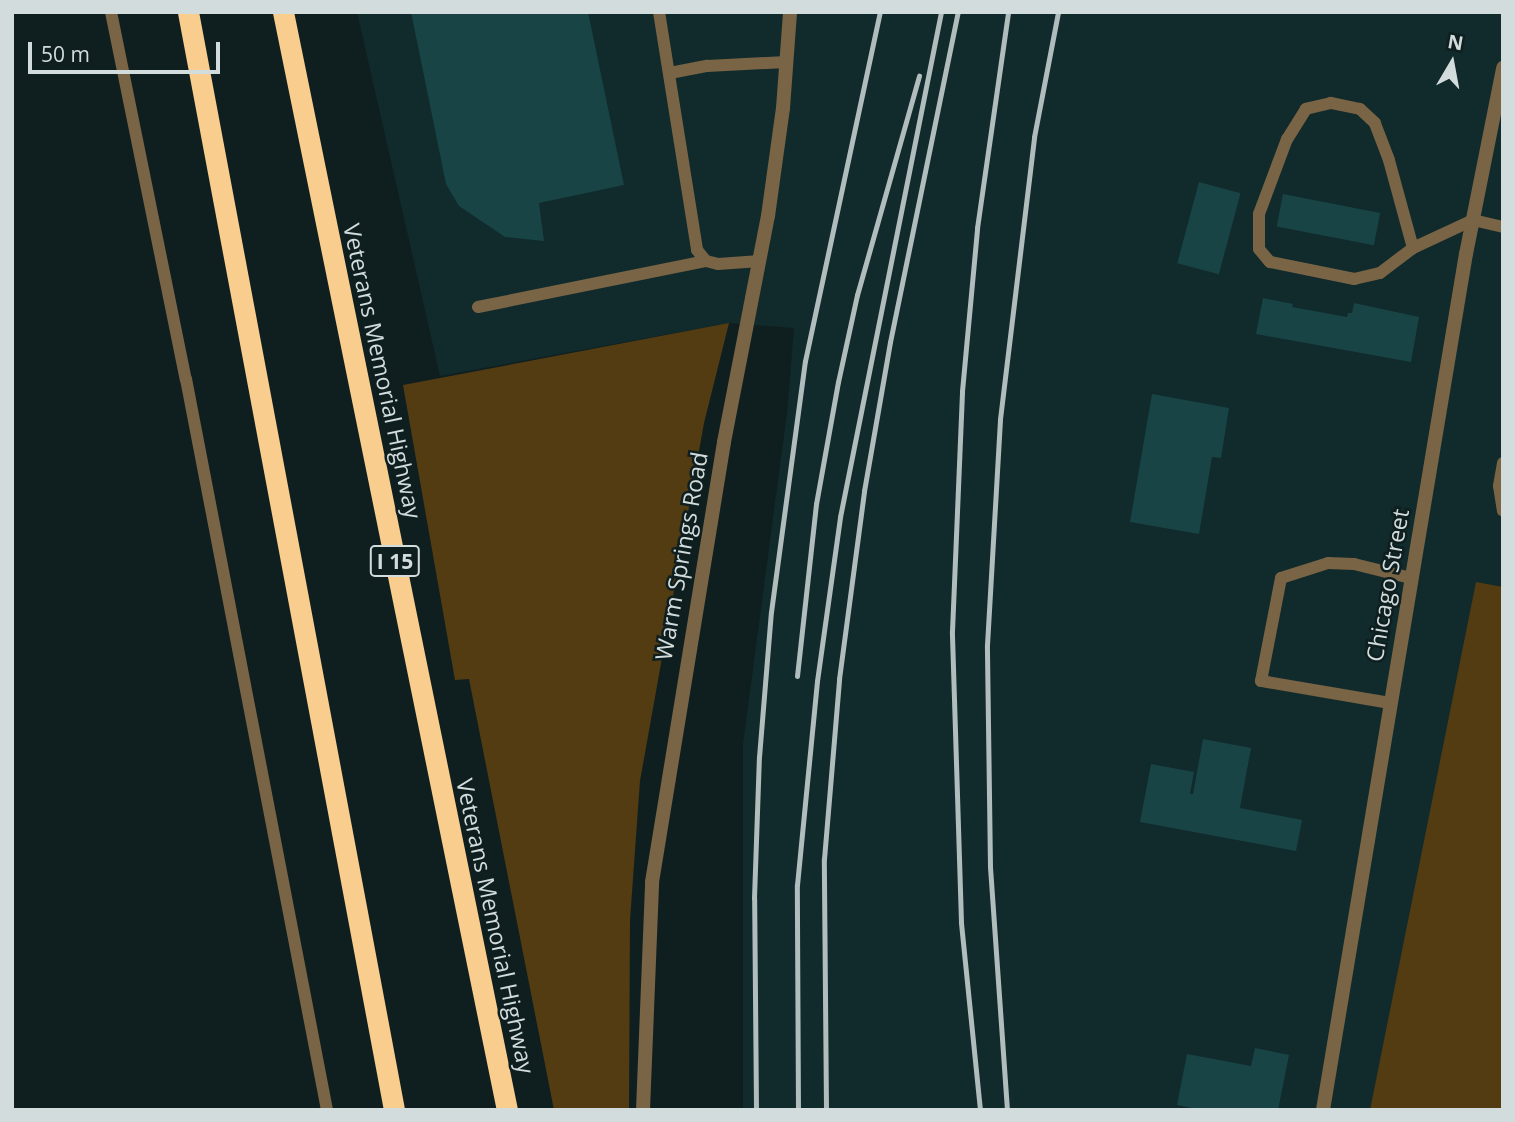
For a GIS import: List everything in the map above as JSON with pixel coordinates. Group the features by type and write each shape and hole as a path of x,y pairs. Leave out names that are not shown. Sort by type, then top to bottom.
{"highway":[{"path":"187,12 394,1110"},
{"name":"Veterans Memorial Highway","path":"283,12 506,1110"}],"street":[{"name":"Warm Springs Road","path":"643,1110 652,882 724,442 760,261 783,108 790,12"},
{"name":"Chicago Street","path":"1323,1110 1411,578 1473,220 1503,68"}],"lane":[{"path":"111,12 189,393 327,1110"},
{"path":"659,12 697,250 706,261"},
{"path":"670,73 707,66 786,62"},
{"path":"1413,248 1390,160 1374,123 1360,109 1331,103 1306,109 1287,139 1259,214 1259,249 1270,262 1354,279 1380,273 1413,248 1473,220 1503,226"},
{"path":"478,307 706,261 718,264 760,261"},
{"path":"1503,463 1499,486 1503,511"},
{"path":"1390,703 1261,681 1281,578 1328,563 1354,564 1411,578"}],"shaded area":[{"path":"357,12 1503,12 1503,587 1476,583 1377,1110 743,1110 743,744 787,413 794,328 729,323 440,376"},
{"path":"729,323 704,423 640,781 630,920 629,1110 554,1110 469,679 455,680 403,385"},
{"path":"1476,582 1503,587 1503,1110 1370,1110"}],"building":[{"path":"411,12 588,12 624,185 539,203 544,241 505,237 459,206 446,184"},
{"path":"1199,182 1241,193 1219,274 1177,263"},
{"path":"1283,194 1380,213 1374,245 1277,226"},
{"path":"1263,298 1293,304 1292,307 1347,317 1348,313 1352,313 1354,303 1419,317 1411,362 1256,334"},
{"path":"1152,394 1229,408 1221,458 1212,457 1199,534 1130,522"},
{"path":"1203,739 1251,748 1240,808 1302,820 1296,851 1140,822 1151,764 1194,772 1190,794 1193,794"},
{"path":"1255,1048 1289,1055 1278,1110 1202,1110 1177,1105 1187,1054 1251,1066"}],"railway":[{"path":"756,1110 754,898 759,757 771,612 805,361 880,12"},
{"path":"798,1110 797,885 817,681 840,517 941,12"},
{"path":"826,1110 824,859 839,679 864,491 890,342 958,12"},
{"path":"980,1110 961,922 952,631 962,391 977,228 1008,12"},
{"path":"1007,1110 990,867 987,645 1000,419 1034,137 1058,12"},
{"path":"797,676 816,504 838,382 857,295 919,76"}]}
